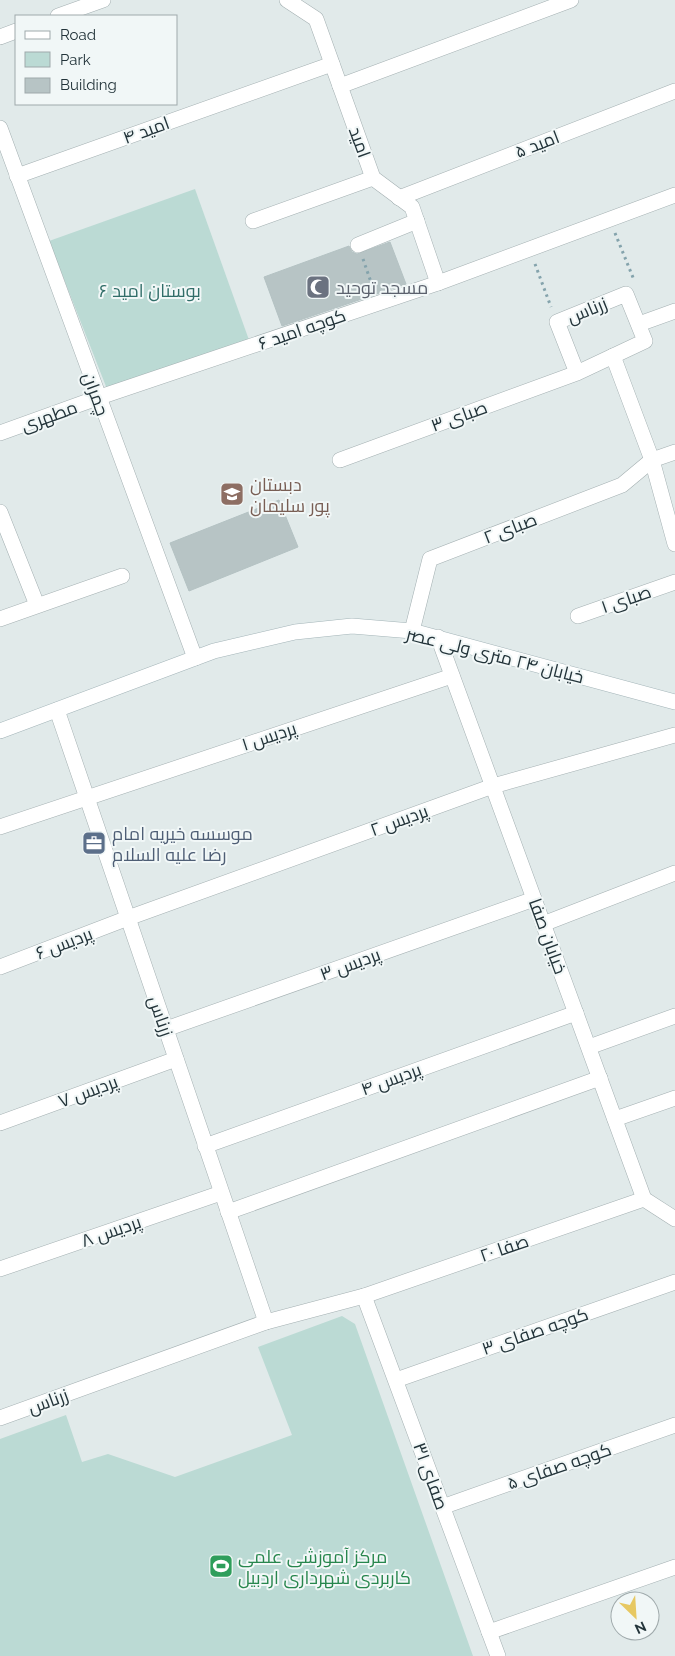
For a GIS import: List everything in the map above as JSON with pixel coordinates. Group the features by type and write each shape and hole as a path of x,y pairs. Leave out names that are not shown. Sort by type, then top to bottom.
{"street":[{"path":"61,15 103,0"},
{"name":"امید","path":"287,0 316,19 373,178 412,207 438,282"},
{"path":"340,86 571,0"},
{"path":"0,37 15,31"},
{"name":"امید ۴","path":"17,176 332,64"},
{"name":"امید ۵","path":"399,198 675,91"},
{"name":"چمران","path":"0,128 97,398 195,658"},
{"path":"253,221 373,178"},
{"name":"کوچه امید ۶","path":"97,398 379,303 675,195"},
{"path":"358,244 417,222"},
{"name":"زرناس","path":"626,294 645,341 577,373 556,322 626,294"},
{"path":"639,324 675,311"},
{"path":"613,356 652,460 675,544"},
{"name":"صبای ۳","path":"340,460 577,373"},
{"name":"مطهری","path":"0,433 97,398"},
{"path":"652,460 675,452"},
{"name":"صبای ۲","path":"412,631 430,559 622,484 652,460"},
{"path":"0,512 37,605"},
{"path":"0,618 122,576"},
{"name":"صبای ۱","path":"578,616 675,582"},
{"name":"خیابان ۲۴ متری ولی عصر","path":"0,731 214,651 295,632 352,626 412,631 675,702"},
{"name":"خیابان صفا","path":"438,638 644,1200"},
{"name":"پردیس ۱","path":"0,827 452,676"},
{"name":"زرناس","path":"57,710 266,1322"},
{"name":"پردیس ۲","path":"128,918 493,786 675,735"},
{"path":"543,924 675,873"},
{"name":"پردیس ۳","path":"166,1029 534,899"},
{"name":"پردیس ۶","path":"0,967 128,918"},
{"name":"پردیس ۴","path":"205,1146 576,1013"},
{"path":"589,1047 675,1016"},
{"name":"پردیس ۷","path":"0,1123 176,1059"},
{"path":"228,1212 600,1078"},
{"path":"615,1118 675,1098"},
{"name":"پردیس ۸","path":"0,1269 222,1193"},
{"path":"644,1200 675,1220"},
{"name":"صفا ۲۰","path":"364,1296 644,1200"},
{"name":"کوچه صفای ۳","path":"396,1380 675,1282"},
{"name":"زرناس","path":"0,1418 266,1322 364,1296"},
{"name":"صفای ۳۱","path":"364,1296 498,1656"},
{"name":"کوچه صفای ۵","path":"442,1506 675,1425"},
{"path":"489,1632 675,1568"}],"path":[{"path":"610,219 637,287 626,294"},
{"path":"358,244 379,303"},
{"path":"529,249 556,322"}],"green space":[{"name":"بوستان امید ۶","path":"195,189 249,340 107,389 49,241"},
{"name":"مرکز آموزشی علمی کاربردی شهرداری اردبیل","path":"342,1316 355,1324 473,1656 0,1656 0,1439 66,1415 82,1462 108,1454 175,1477 292,1435 258,1347"}],"building":[{"name":"مسجد توحید","path":"390,242 406,284 282,326 264,277 349,246 352,252 357,254"},
{"path":"279,500 298,547 189,591 170,543"}],"place":[{"name":"مسجد توحید","path":"318,287"},
{"name":"دبستان پور سلیمان","path":"232,494"},
{"name":"موسسه خیریه امام رضا علیه السلام","path":"94,843"},
{"name":"مرکز آموزشی علمی کاربردی شهرداری اردبیل","path":"221,1566"}]}
